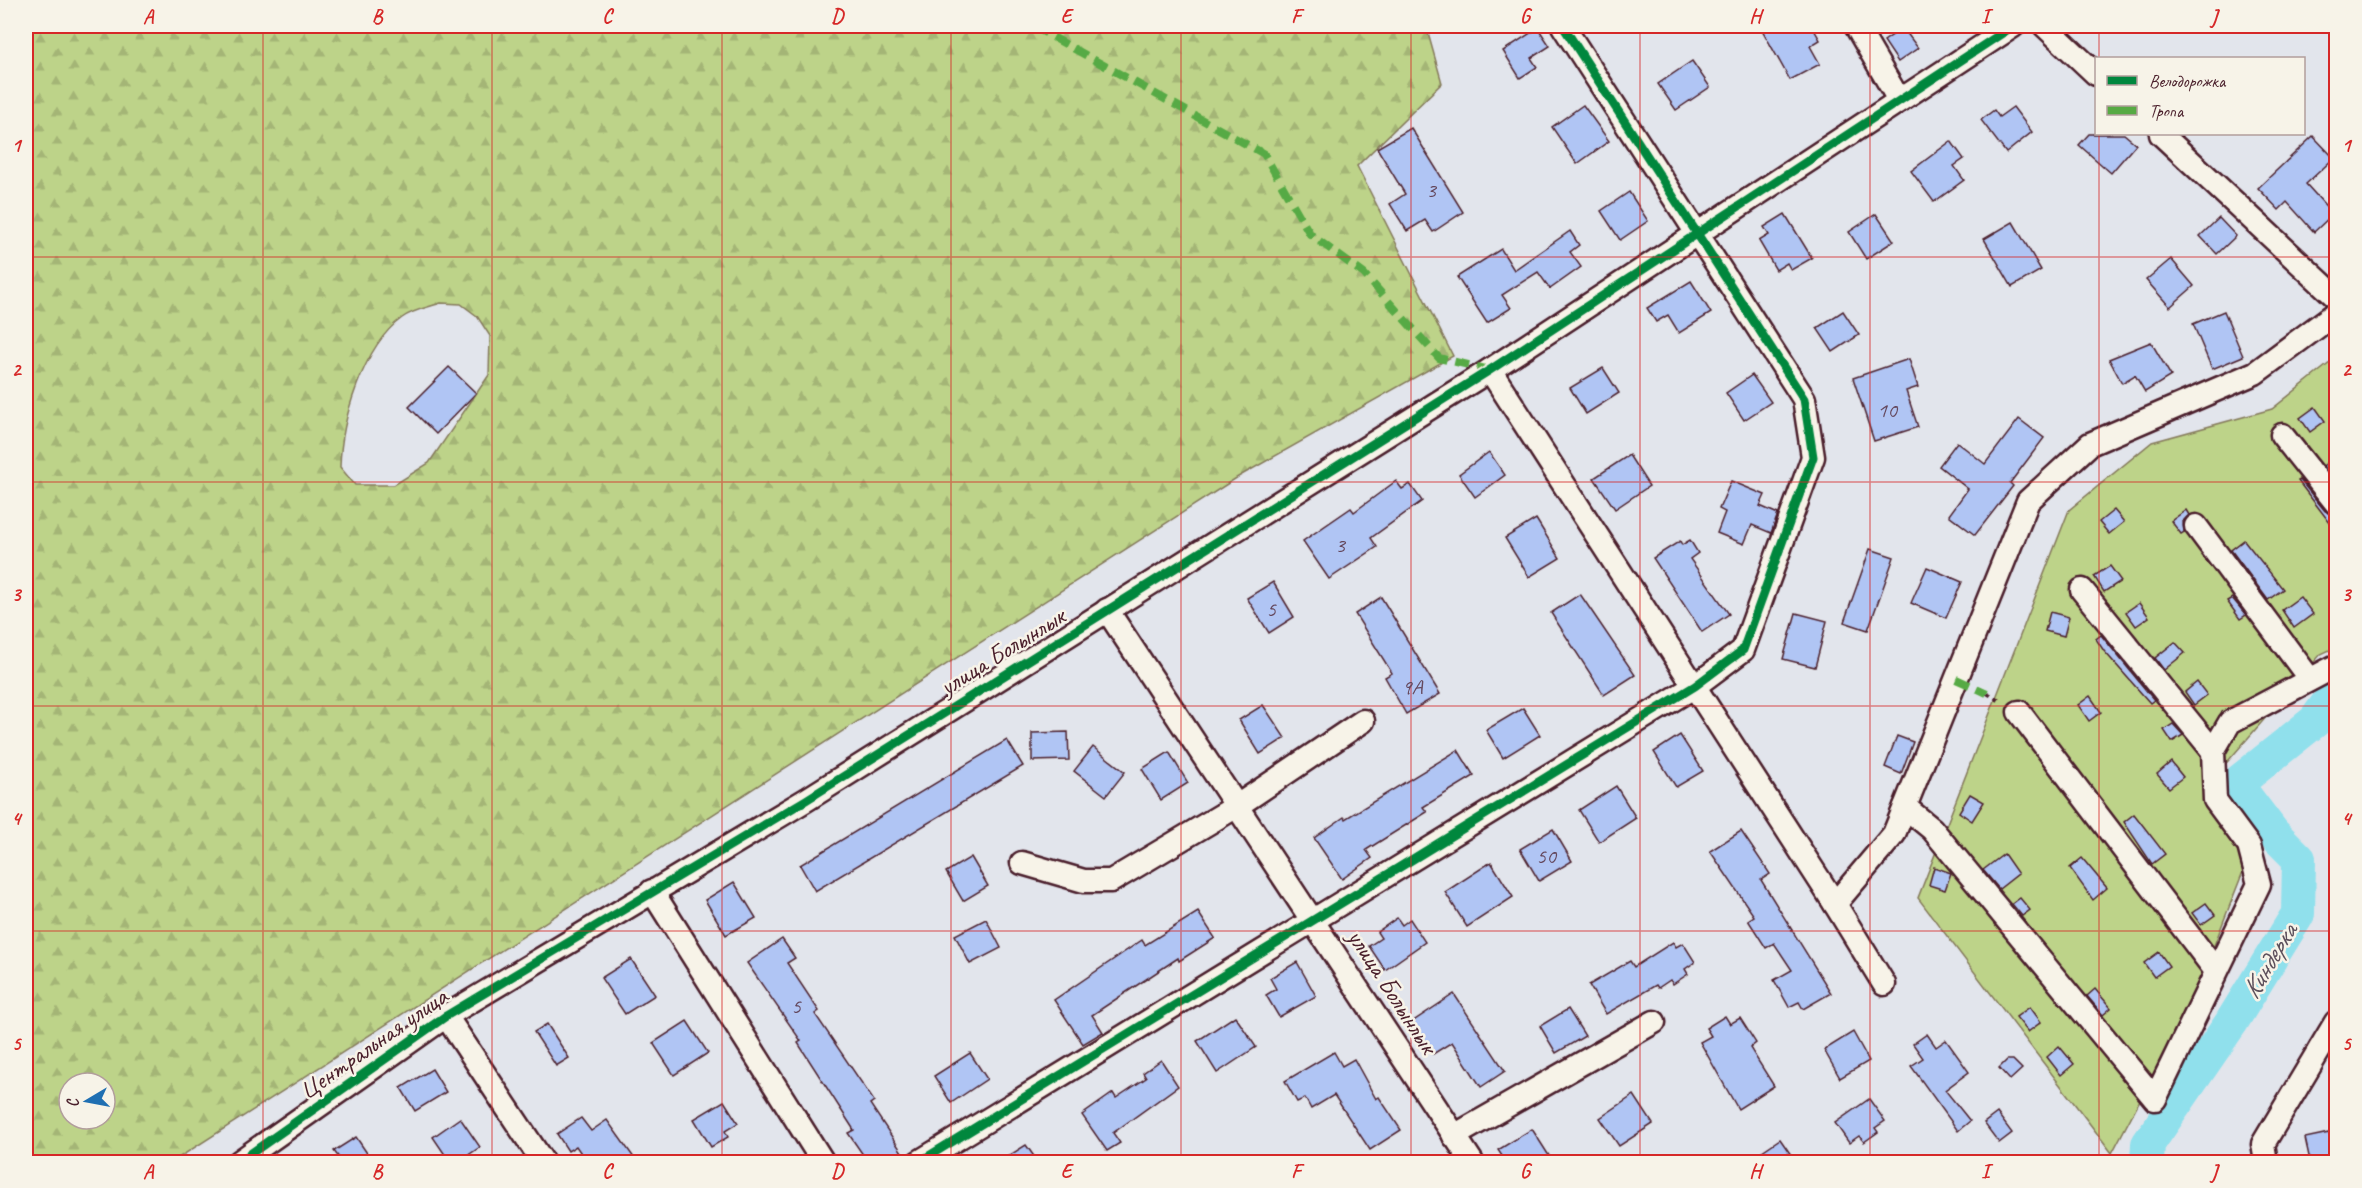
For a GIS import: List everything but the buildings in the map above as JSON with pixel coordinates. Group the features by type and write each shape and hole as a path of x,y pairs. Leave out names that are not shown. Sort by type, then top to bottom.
{"street":[{"path":"919,1162 1695,686 1743,650 1813,457 1804,399 1563,26"},
{"path":"1856,26 1899,100"},
{"name":"улица Болынлык","path":"534,962 806,800 1490,370 2013,26"},
{"path":"2044,26 2095,72"},
{"path":"2162,135 2337,297"},
{"path":"1835,904 1894,834 2028,501 2090,444 2255,373 2337,313"},
{"path":"1490,370 1835,904 1884,984"},
{"path":"2282,435 2337,503"},
{"path":"2196,526 2310,678"},
{"path":"2082,590 2213,751"},
{"name":"улица Болынлык","path":"1107,610 1472,1162"},
{"path":"1905,807 1932,829 2155,1099 2259,884 2249,846 2215,800 2213,751 2229,722 2337,666"},
{"path":"2019,711 2216,971"},
{"path":"1022,863 1084,881 1112,881 1237,806 1363,721"},
{"path":"652,891 823,1162"},
{"name":"Центральная улица","path":"239,1162 446,1016 534,962"},
{"path":"446,1016 543,1162"},
{"path":"1454,1136 1654,1022"},
{"path":"2266,1162 2263,1144 2337,1022"}],"green space":[{"path":"26,26 1426,26 1442,83 1357,166 1453,356 1238,477 172,1162 26,1162","holes":["441,303 461,304 477,316 490,336 489,375 429,463 394,485 355,485 340,467 341,449 357,386 376,347 388,331 406,315"]},
{"path":"2336,358 2336,647 2321,654 2202,791 2246,864 2193,999 2112,1153 1918,898 2069,510 2152,442 2272,409"}],"waterway":[{"name":"Киндерка","path":"2147,1162 2148,1144 2231,1023 2298,914 2299,859 2273,833 2236,784 2315,721 2336,692"}],"marked path":[{"path":"1033,26 1264,154 1310,234 1364,274 1439,358 1490,370"},
{"path":"1956,679 1987,693"}],"cycle path":[{"path":"919,1162 1695,686 1743,650 1813,457 1804,399 1563,26"},
{"path":"239,1162 446,1016 806,800 1490,370 2013,26"}]}
